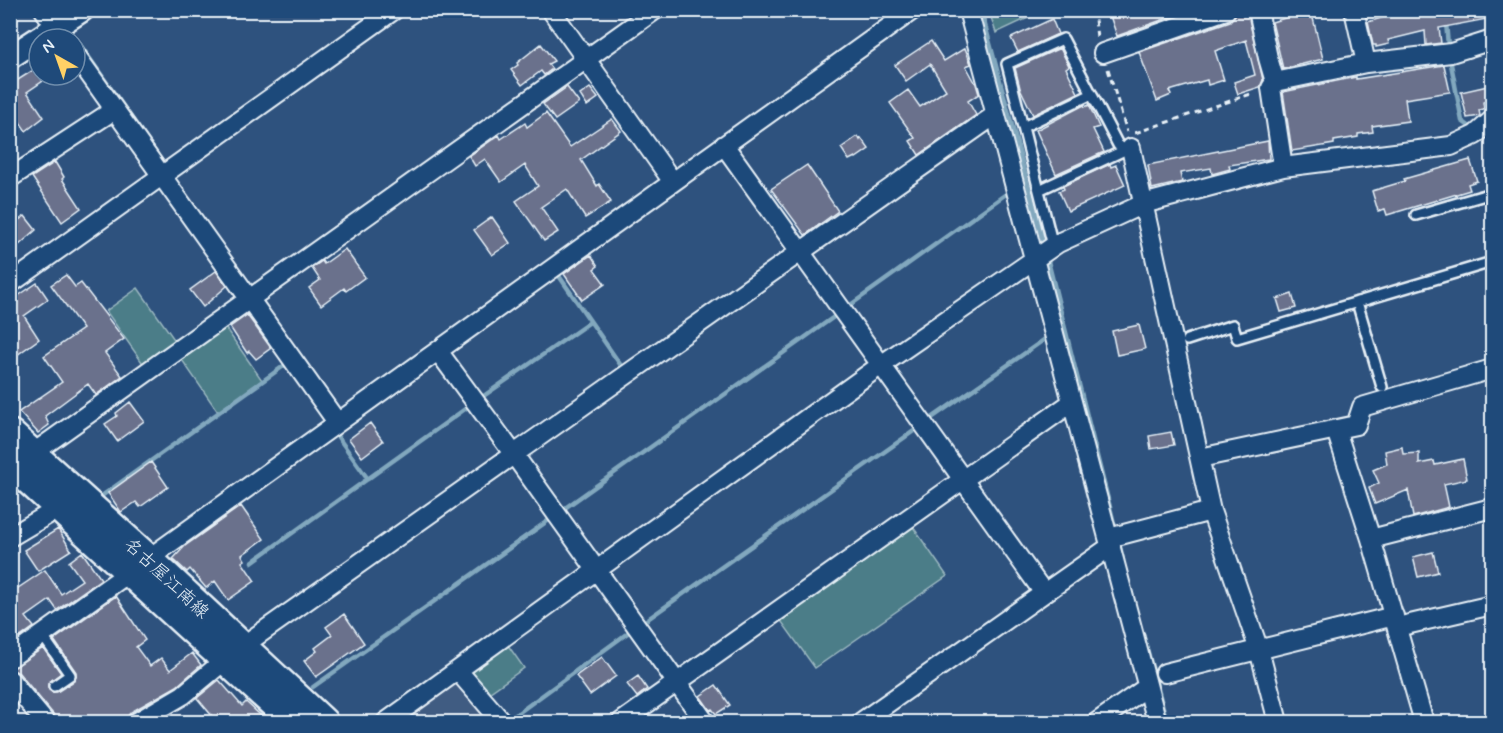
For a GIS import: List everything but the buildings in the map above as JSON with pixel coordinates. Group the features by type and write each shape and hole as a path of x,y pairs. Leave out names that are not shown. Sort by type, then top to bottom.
{"main road":[{"name":"名古屋江南線","path":"10,434 21,459 59,508 138,565"},
{"name":"名古屋江南線","path":"21,459 233,653 323,723"},
{"name":"名古屋江南線","path":"233,653 294,723"}],"street":[{"path":"10,57 81,10"},
{"path":"10,284 394,10"},
{"path":"551,10 673,182"},
{"path":"21,459 655,10"},
{"path":"12,654 42,635 913,10"},
{"path":"968,10 995,115 1044,252 1071,403 1157,723"},
{"path":"1103,54 1226,10"},
{"path":"1258,10 1273,85 1284,167"},
{"path":"1354,10 1366,63"},
{"path":"1273,85 1366,63 1451,53 1492,40"},
{"path":"87,71 337,422"},
{"path":"10,178 114,110"},
{"path":"137,723 183,695 233,653 995,115"},
{"path":"386,723 881,365 1044,252 1143,204 1284,167 1451,146 1475,135 1492,120"},
{"path":"724,145 1044,593"},
{"path":"1128,149 1143,204 1211,511 1260,650 1278,723"},
{"path":"438,351 705,723"},
{"path":"1200,458 1356,425 1362,407 1492,369"},
{"path":"621,723 1071,403"},
{"path":"1336,430 1396,622 1424,723"},
{"path":"10,537 59,508"},
{"path":"1371,539 1492,508"},
{"path":"861,723 885,716 1110,542 1126,533 1211,511"},
{"path":"1165,673 1260,650 1492,605"},
{"path":"458,671 502,723"},
{"path":"10,680 45,723"},
{"path":"1097,723 1147,687"}],"lane":[{"path":"1044,252 1039,190 1007,64 1063,39 1118,145 1128,149"},
{"path":"1023,127 1092,94"},
{"path":"1039,190 1128,149"},
{"path":"1416,215 1492,194"},
{"path":"1187,340 1233,325 1238,338 1492,262"},
{"path":"1357,302 1382,387"},
{"path":"42,635 70,675 54,686"}],"path":[{"path":"1094,10 1095,33 1128,135 1273,85"}],"shaded area":[{"path":"453,682 461,683 494,722 395,722"}],"green space":[{"path":"989,10 1043,11 996,33"},
{"path":"138,288 176,342 144,365 106,311"},
{"path":"224,326 262,380 218,412 180,357"},
{"path":"911,524 947,576 815,668 779,618"},
{"path":"505,641 524,668 486,695 469,676 470,666"}],"waterway":[{"path":"981,10 1044,245"},
{"path":"1446,22 1448,46"},
{"path":"87,54 157,154"},
{"path":"1450,59 1462,121 1469,126"},
{"path":"849,306 1006,194"},
{"path":"1047,257 1116,531"},
{"path":"557,273 624,370"},
{"path":"565,508 838,314"},
{"path":"485,395 590,322"},
{"path":"929,420 1045,339"},
{"path":"103,495 285,365"},
{"path":"252,562 465,409"},
{"path":"645,621 918,428"},
{"path":"335,433 368,479"},
{"path":"313,687 549,520"},
{"path":"1119,542 1123,560"},
{"path":"510,719 629,632"},
{"path":"1143,634 1167,722"}]}
